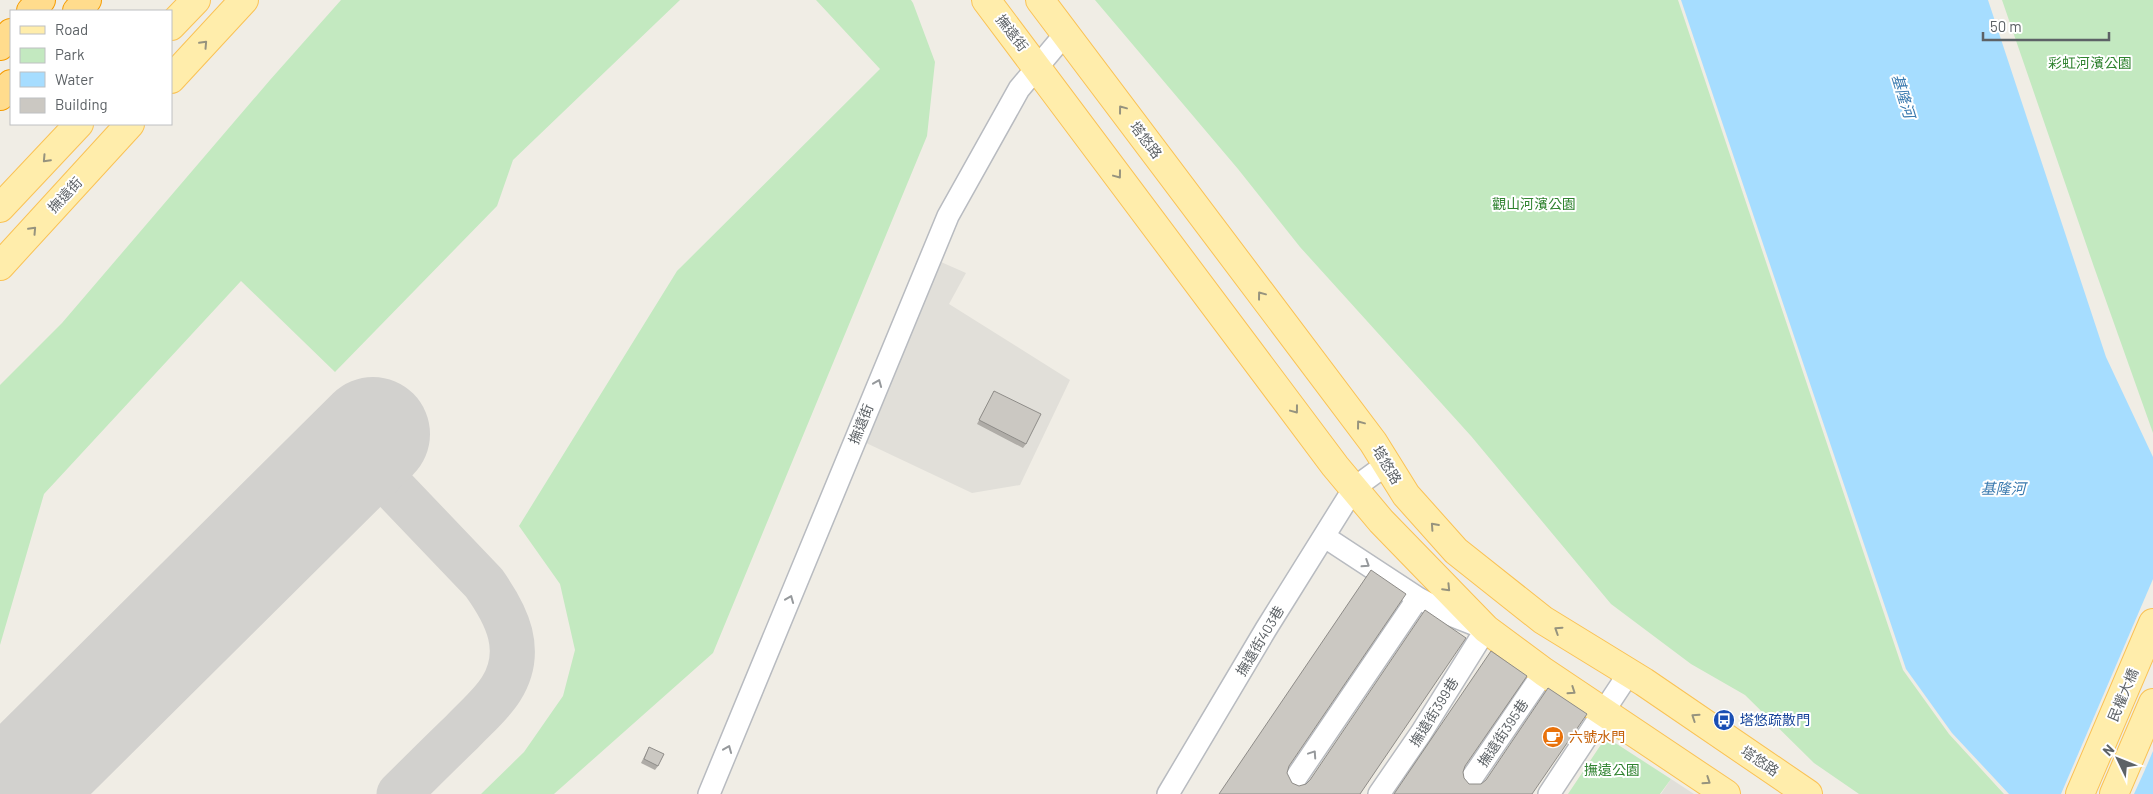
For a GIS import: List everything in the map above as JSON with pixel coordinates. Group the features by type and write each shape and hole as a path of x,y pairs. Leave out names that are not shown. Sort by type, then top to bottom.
{"highway":[{"path":"32,10 42,0"},
{"path":"78,10 87,0"},
{"path":"0,46 10,35"},
{"path":"0,96 10,85"}],"main road":[{"path":"172,25 196,0"},
{"path":"172,78 244,0"},
{"name":"撫遠街","path":"986,0 1037,66"},
{"path":"1040,0 1066,33"},
{"name":"塔悠路","path":"1066,33 1374,442 1406,495 1456,551 1543,620 1629,673 1808,794"},
{"path":"1037,66 1335,466 1381,521 1486,629 1544,672 1726,794"},
{"path":"0,208 78,125"},
{"name":"撫遠街","path":"0,266 129,125"},
{"name":"民權大橋","path":"2080,794 2153,623"},
{"path":"2114,794 2153,703"}],"street":[{"name":"撫遠街","path":"709,794 948,216 1019,89 1066,33"},
{"path":"1354,488 1387,464"},
{"name":"撫遠街403巷","path":"1168,794 1266,629 1354,488"},
{"path":"1325,537 1418,598 1448,614 1486,629"},
{"path":"1286,794 1418,598"},
{"name":"撫遠街399巷","path":"1379,794 1421,733 1486,629"},
{"name":"撫遠街395巷","path":"1461,794 1544,672"},
{"path":"1549,794 1629,673"}],"shaded area":[{"path":"941,262 966,273 949,304 1070,380 1020,485 972,493 862,441"},
{"path":"1671,779 1694,794 1661,794"}],"green space":[{"path":"341,0 680,0 513,160 497,206 335,372 241,281 44,494 0,645 0,385 62,323"},
{"path":"816,0 911,0 935,62 927,136 713,653 554,794 481,794 524,752 563,696 575,650 560,584 519,526 677,271 880,69"},
{"name":"觀山河濱公園","path":"1095,0 1678,0 1903,670 1949,734 2004,794 1859,794 1814,763 1745,695 1691,664 1611,604 1471,436 1300,247 1238,169"},
{"name":"彩虹河濱公園","path":"2002,0 2153,0 2153,433 2094,267"},
{"name":"撫遠公園","path":"1606,737 1671,779 1660,794 1568,794"}],"water":[{"name":"基隆河","path":"1681,0 1988,0 2106,357 2153,457 2153,794 2009,794 1952,733 1906,669"}],"pier":[{"path":"2153,579 2153,751 2134,794 2061,794"}],"building":[{"path":"994,391 1041,414 1026,444 979,420"},
{"path":"1371,570 1406,594 1289,766 1287,773 1292,783 1299,786 1306,784 1310,780 1425,610 1466,638 1360,794 1219,794"},
{"path":"1491,651 1527,676 1465,766 1464,778 1469,784 1481,784 1486,780 1548,688 1587,714 1532,794 1394,794"},
{"path":"649,747 664,754 658,766 644,759"}],"taxiway":[{"path":"357,450 484,583 506,621 512,647 512,661 508,675 497,695 399,794"}],"runway":[{"path":"10,794 373,434"}],"place":[{"name":"塔悠疏散門","path":"1724,720"},
{"name":"六號水門","path":"1553,737"}]}
